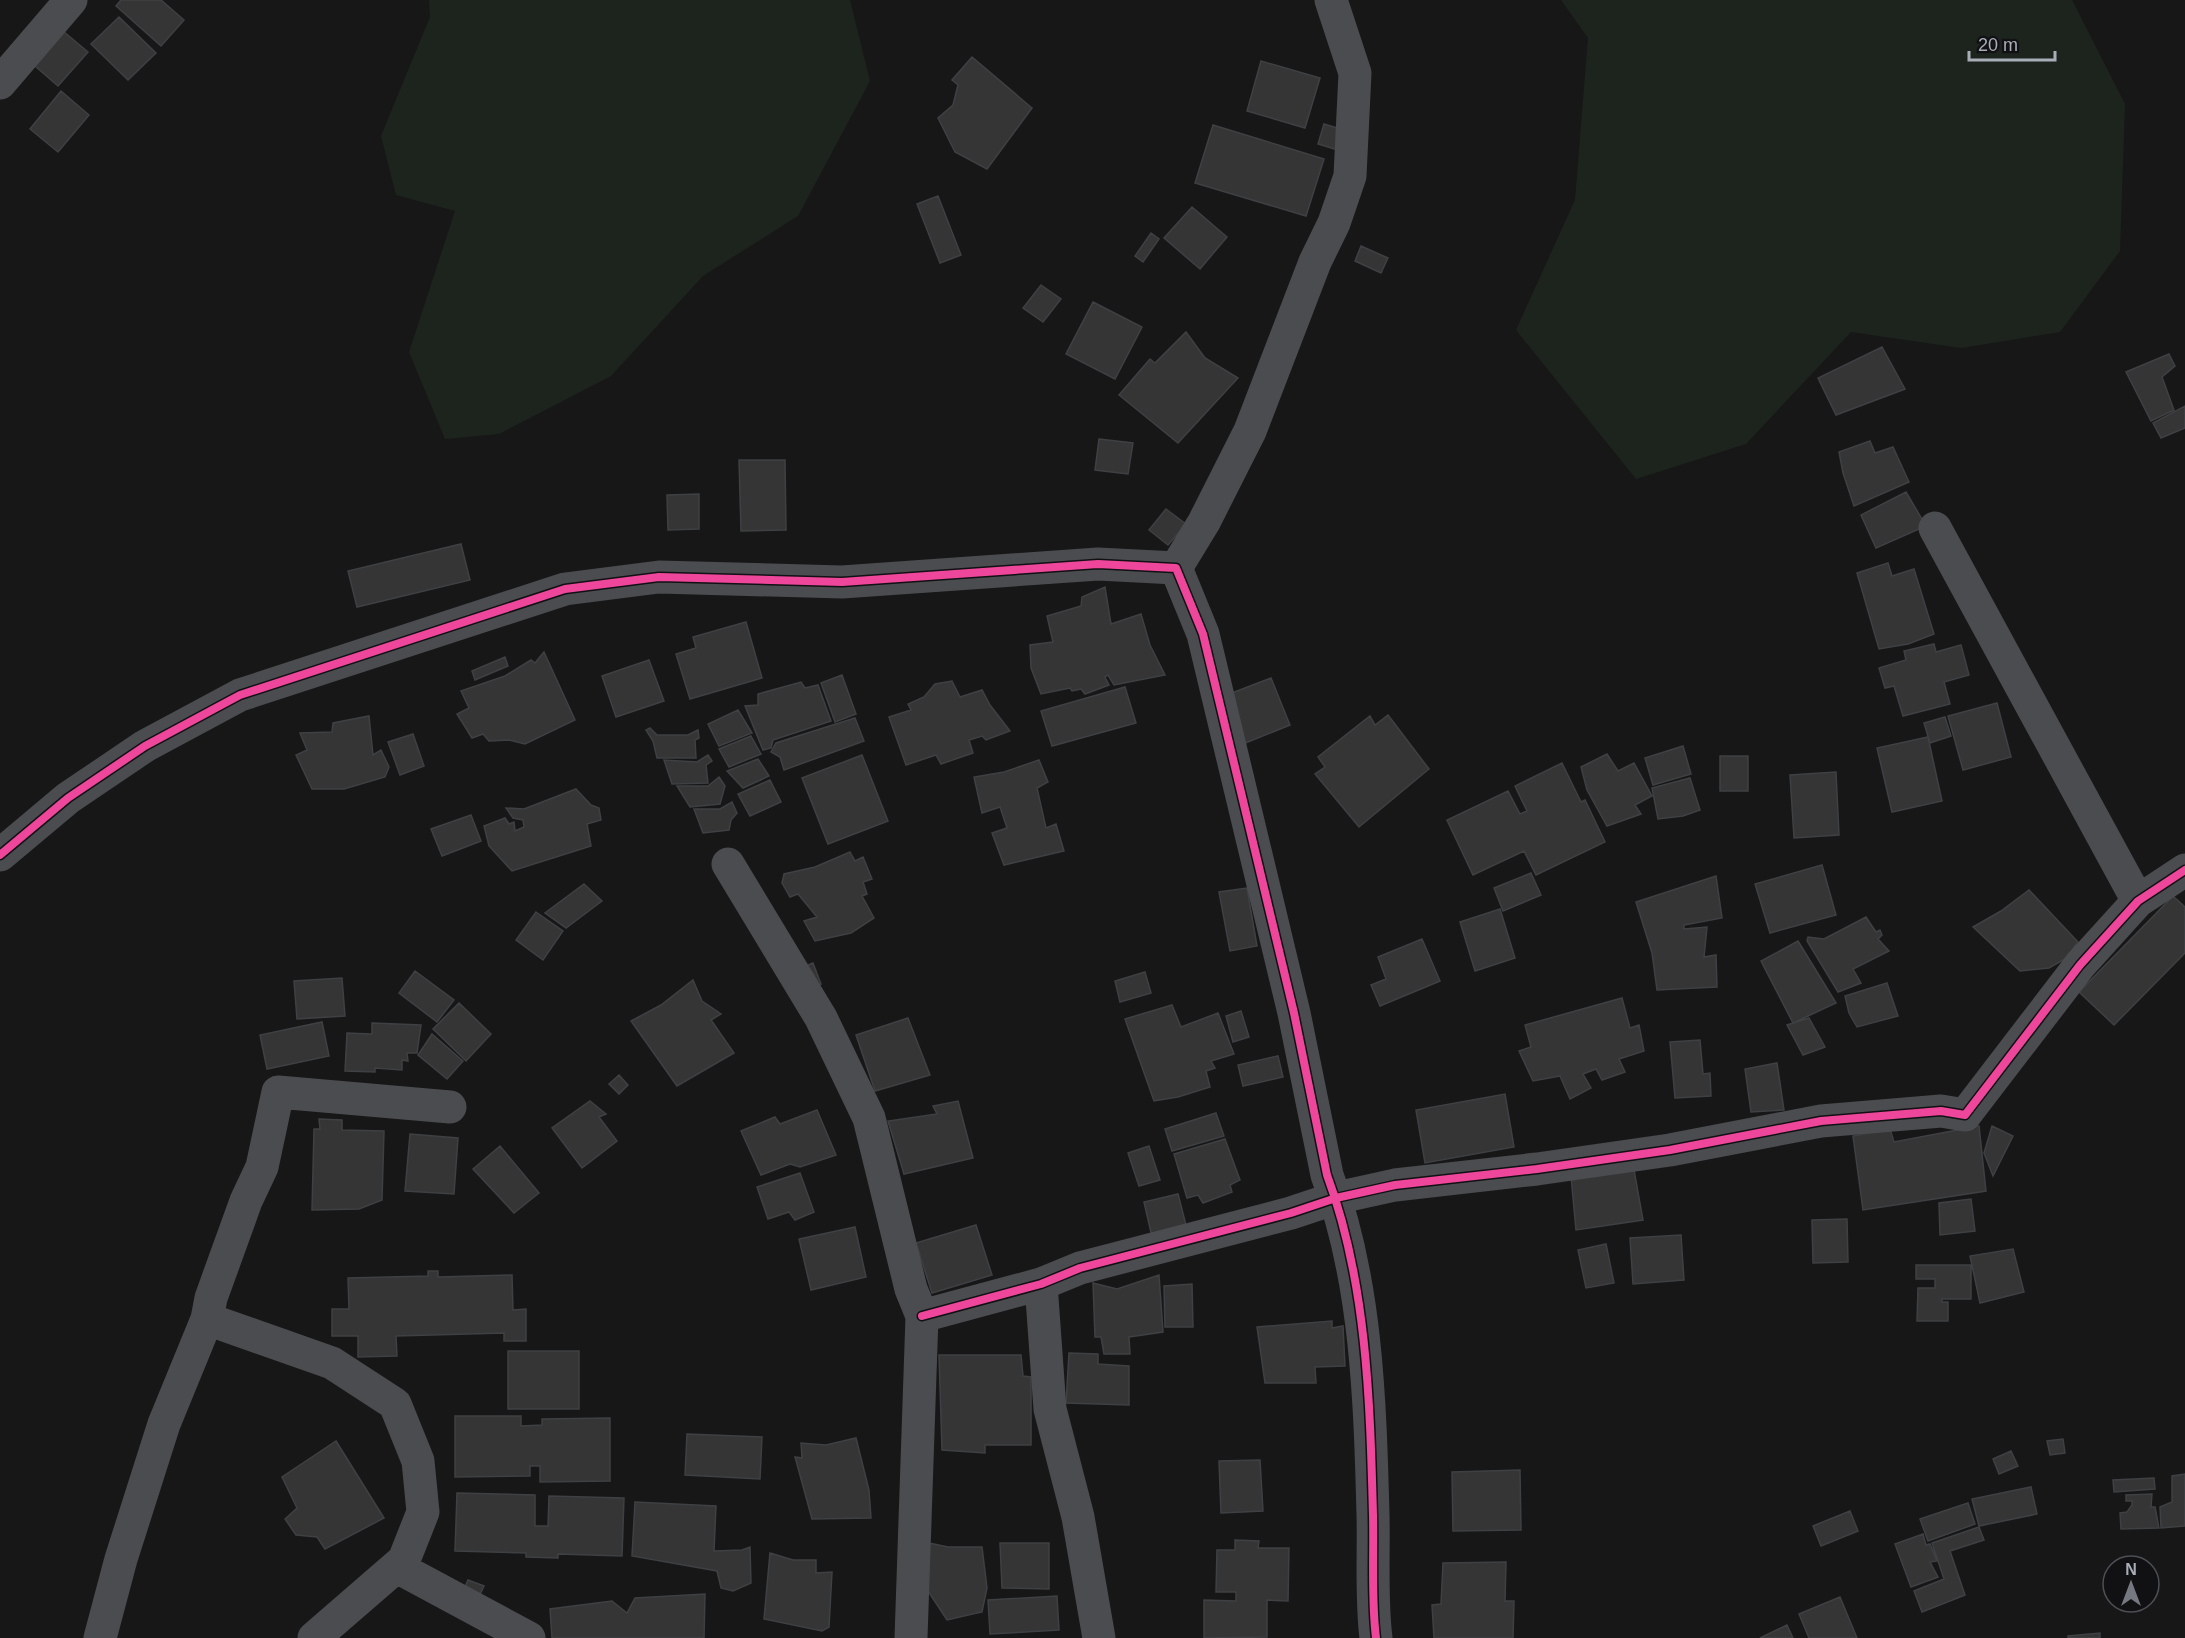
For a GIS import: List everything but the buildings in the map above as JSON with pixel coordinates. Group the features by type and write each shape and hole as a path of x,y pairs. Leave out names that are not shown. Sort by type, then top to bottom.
{"street":[{"path":"0,83 71,0"},
{"path":"1176,568 1204,522 1250,431 1315,262 1334,223 1350,176 1355,73 1331,0"},
{"path":"1935,528 2138,902"},
{"path":"0,855 68,798 145,746 240,695 356,655 474,620 565,589 659,577 842,582 1098,564 1176,568"},
{"path":"1176,568 1203,634 1294,1013 1327,1175 1336,1198 1355,1285 1368,1381 1376,1638"},
{"path":"728,864 821,1018 869,1118 912,1289 922,1316 911,1638"},
{"path":"922,1316 1041,1284 1080,1268 1291,1213 1336,1198 1395,1185 1537,1169 1670,1150 1821,1121 1941,1111 1965,1115 2080,965 2138,902 2185,870"},
{"path":"100,1638 121,1559 164,1424 207,1319 211,1298 246,1201 262,1167 278,1092 450,1107"},
{"path":"1041,1284 1050,1409 1078,1517 1099,1638"},
{"path":"207,1319 332,1363 395,1404 418,1461 423,1512 404,1560 314,1638"},
{"path":"397,1567 529,1638"}],"shaded area":[{"path":"429,0 850,0 870,81 798,216 703,276 611,376 499,434 445,439 409,352 455,211 396,195 381,136 430,17"},
{"path":"1561,0 2072,0 2125,104 2120,251 2060,332 1961,348 1851,332 1746,444 1636,479 1516,330 1575,200 1588,38"}],"cycle path":[{"path":"0,855 68,798 145,746 240,695 565,589 659,577 842,582 1098,564 1176,568 1203,634 1294,1013 1327,1175 1351,1257 1368,1386 1376,1638"},
{"path":"922,1316 1041,1284 1080,1268 1291,1213 1336,1198 1395,1185 1537,1169 1670,1150 1821,1121 1941,1111 1965,1115 2080,965 2138,901 2185,870"}]}
